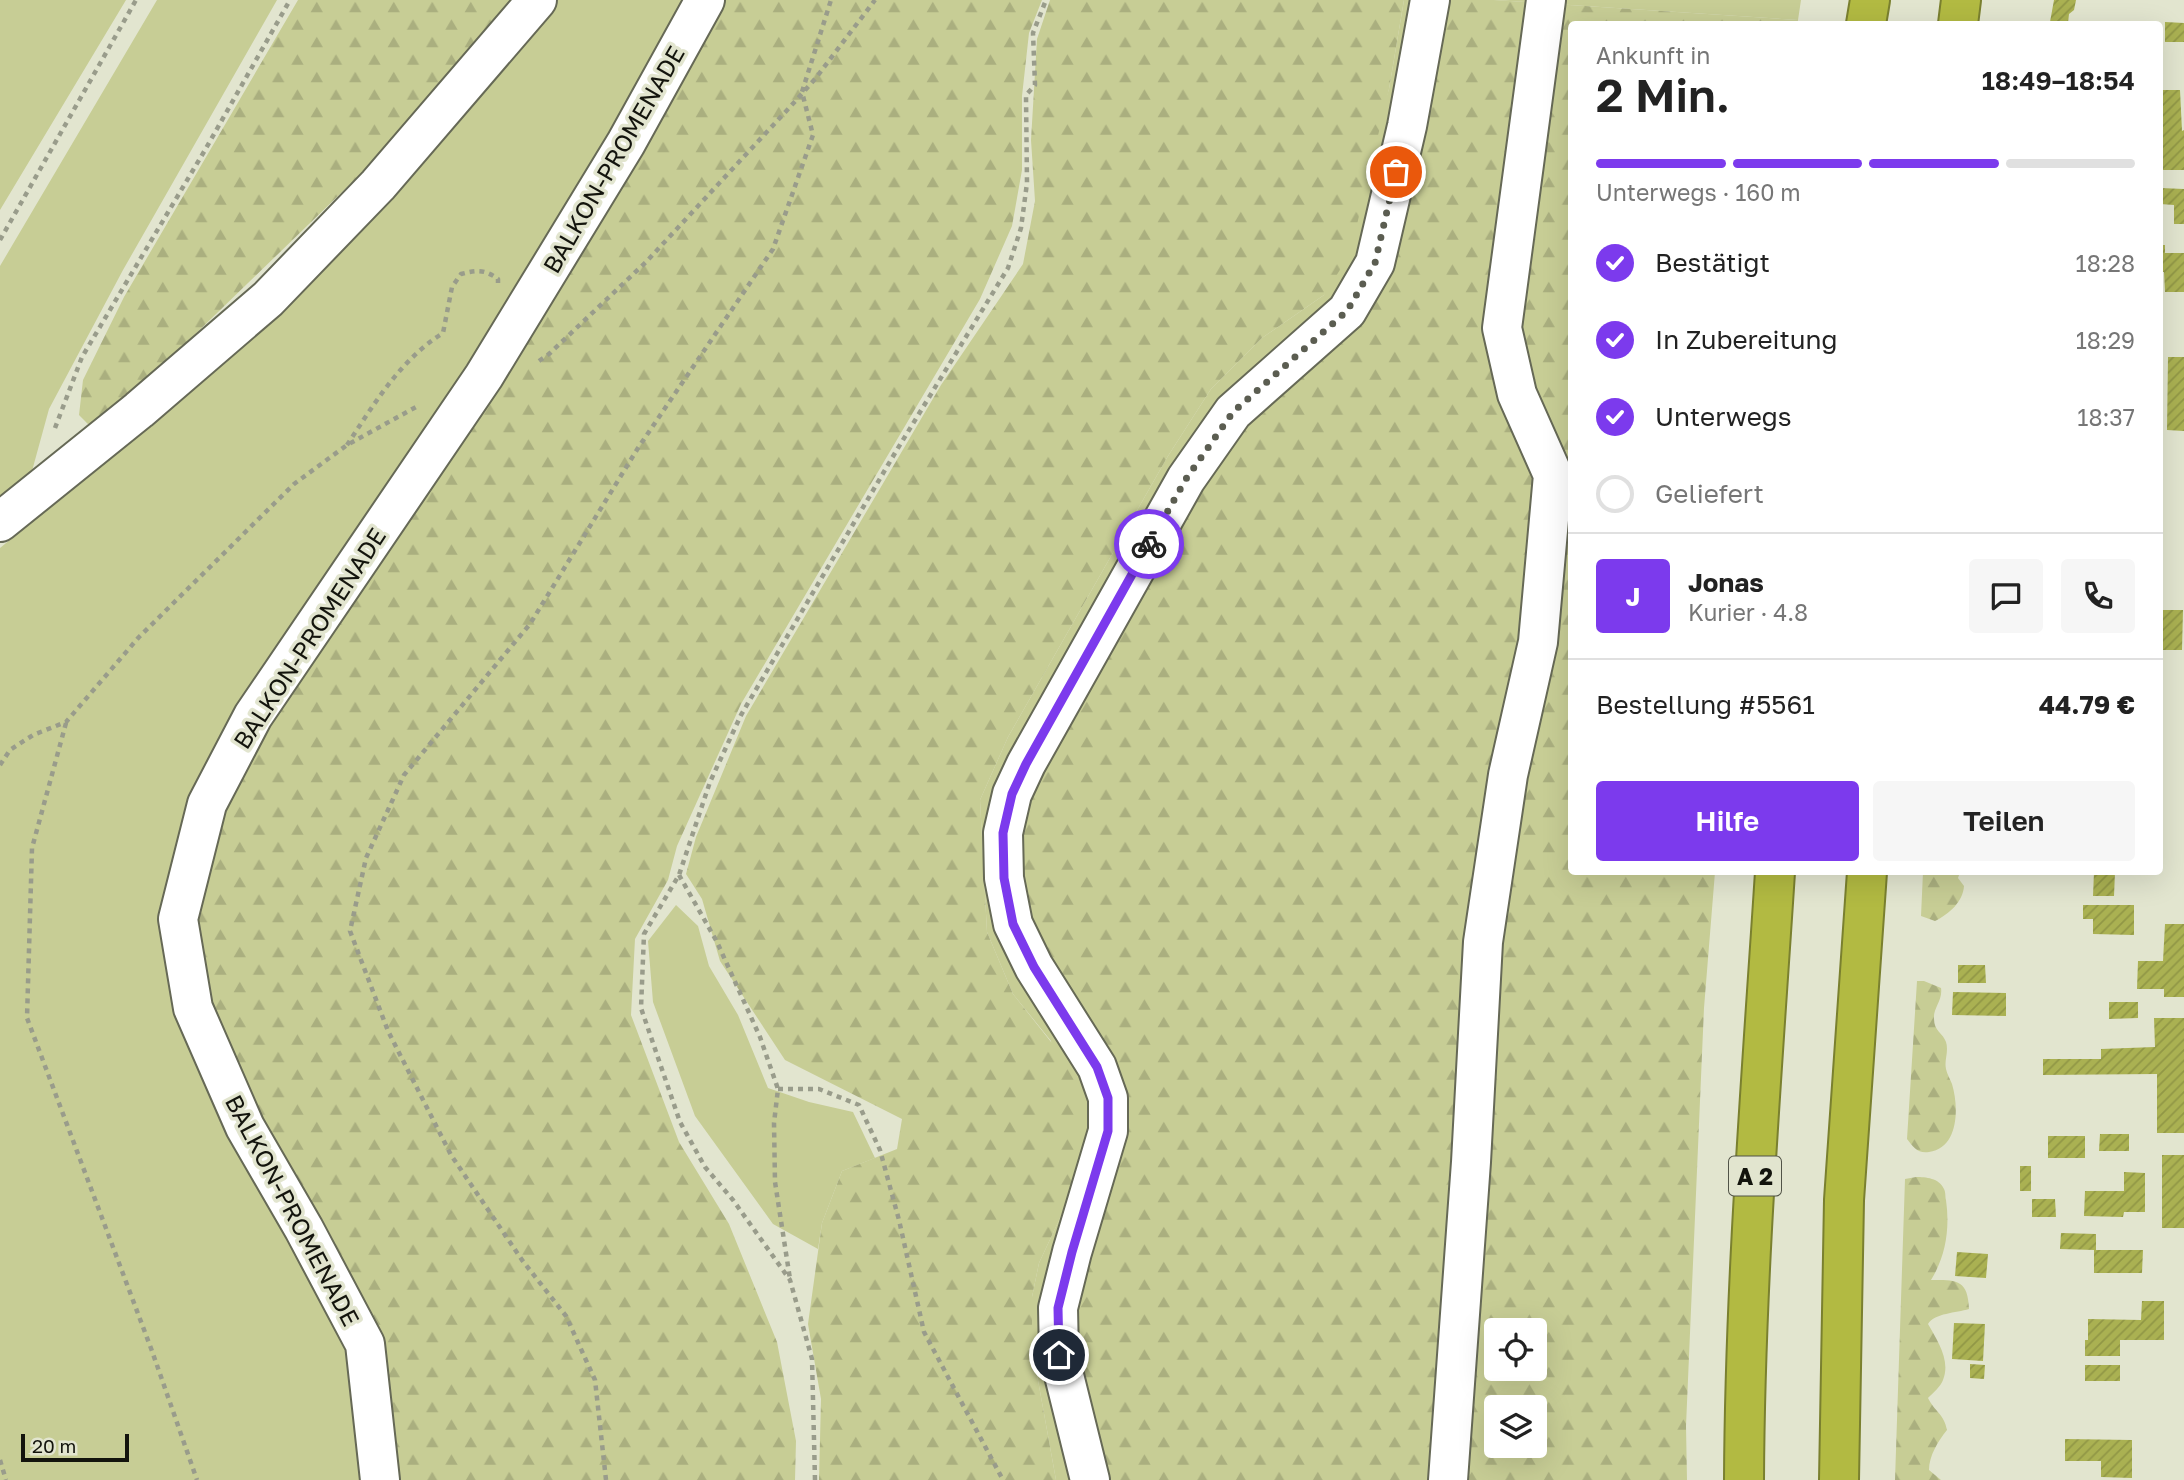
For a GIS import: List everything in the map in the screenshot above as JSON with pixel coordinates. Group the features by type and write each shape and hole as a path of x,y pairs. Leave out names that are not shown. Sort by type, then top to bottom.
{"highway":[{"path":"1866,21 1870,0"},
{"path":"1958,21 1961,0"},
{"name":"A 2","path":"1744,1480 1753,1209 1775,875"},
{"path":"1839,1480 1844,1200 1867,875"}],"lane":[{"path":"0,522 139,410 268,299 378,185 537,0"},
{"name":"BALKON-PROMENADE","path":"380,1480 365,1344 304,1229 245,1127 203,1032 193,1008 178,919 207,804 253,716 484,376 626,143 705,0"},
{"path":"1090,1480 1059,1355 1058,1308 1108,1131 1108,1098 1097,1067 1034,967 1013,924 1004,878 1003,833 1012,794 1026,764 1186,479 1233,412 1347,311 1375,263 1407,126 1430,0"},
{"path":"1448,1480 1471,1162 1483,942 1508,775 1538,642 1553,475 1517,394 1502,328 1546,0"}],"path":[{"path":"0,240 136,0"},
{"path":"66,469 51,437 82,357 290,0"},
{"path":"606,1480 595,1380 566,1316 522,1261 451,1155 388,1031 351,931 366,858 404,775 530,624 638,449 773,249 813,135 803,92 831,0"},
{"path":"484,376 501,379 519,374 549,354 646,262 815,79 875,0"},
{"path":"790,1280 733,1200 705,1167 680,1122 641,1008 644,934 679,875 710,782 741,715 895,453 1008,268 1021,228 1027,183 1026,96 1035,85 1033,33 1046,0"},
{"path":"346,445 399,371 423,345 443,333 452,287 461,274 479,270 488,272 498,279 499,286"},
{"path":"197,1480 152,1351 27,1018 32,848 66,722 139,637 285,494 346,445 421,404"},
{"path":"0,765 10,750 33,735 66,722"},
{"path":"679,875 717,942 760,1037 778,1089 774,1123 775,1182 790,1280 813,1359 815,1480"},
{"path":"778,1089 819,1089 859,1105 880,1150 924,1332 1003,1480"},
{"path":"0,1460 6,1480"}],"green space":[{"path":"0,0 126,0 0,210"},
{"path":"157,0 277,0 123,270 49,409 32,471 0,496 0,266"},
{"path":"298,0 511,0 371,164 151,377 89,425 79,415 83,380 124,297"},
{"path":"558,0 694,0 353,1344 371,1480 0,1480 0,548 226,362 384,204"},
{"path":"724,0 1042,0 1029,33 1022,96 1022,170 1012,226 980,299 741,704 677,846 668,880 635,939 631,1015 679,1142 729,1224 777,1342 796,1441 795,1480 392,1480 371,1331 201,1001 195,938 208,839 250,752"},
{"path":"1050,0 1404,0 1389,89 1350,254 1324,295 1262,338 1211,389 1168,456 1008,737 980,800 987,932 1013,994 1078,1076 1081,1140 1068,1201 1039,1263 1032,1297 1032,1347 1056,1480 819,1480 821,1399 808,1324 822,1223 842,1171 897,1149 902,1119 785,1060 720,961 702,899 686,874 696,837 746,716 941,385 1023,264 1035,201 1031,140 1037,39"},
{"path":"1404,0 1420,0 1370,247 1092,1081 1079,1480 1056,1480 1032,1347 1032,1297 1039,1263 1068,1201 1051,1041 1013,994 987,932 980,800 1008,737 1168,456 1211,389 1262,338 1324,295 1389,89"},
{"path":"1446,0 1494,0 1798,20 1568,21 1568,875 1715,875 1704,1008 1686,1426 1687,1480 1101,1480 1072,1321 1115,1142 1022,918 1020,802 1159,548 1240,427 1356,317"},
{"path":"1494,0 1801,0 1798,20"},
{"path":"1923,875 1959,875 1958,878 1964,886 1954,907 1935,921 1921,916"},
{"path":"676,905 698,926 709,966 738,1015 768,1088 809,1102 853,1112 875,1158 842,1171 822,1223 818,1249 773,1224 695,1116 653,1002 648,941"},
{"path":"1917,981 1941,988 1934,1023 1946,1042 1946,1069 1956,1104 1951,1135 1939,1149 1929,1152 1916,1149 1907,1139"},
{"path":"1916,1177 1936,1180 1945,1193 1946,1242 1931,1280 1959,1283 1966,1292 1969,1309 1941,1315 1928,1324 1942,1350 1945,1365 1942,1382 1928,1398 1944,1420 1947,1430 1940,1439 1929,1465 1929,1470 1941,1480 1895,1480 1905,1179"}],"building":[{"path":"2054,0 2076,0 2068,21 2050,21"},
{"path":"2165,22 2184,23 2184,42 2165,42"},
{"path":"2163,90 2180,90 2184,170 2163,170"},
{"path":"2163,188 2184,189 2184,224 2174,224 2174,205 2163,204"},
{"path":"2163,245 2165,253 2184,253 2184,292 2165,292"},
{"path":"2168,357 2184,357 2184,431 2167,430"},
{"path":"2163,610 2183,610 2182,650 2163,650"},
{"path":"2094,875 2115,875 2114,896 2093,896"},
{"path":"2083,905 2134,905 2134,935 2093,934 2093,919 2083,919"},
{"path":"2165,924 2184,924 2184,997 2164,997 2164,989 2137,989 2138,961 2163,961"},
{"path":"1958,965 1985,965 1986,983 1958,983"},
{"path":"1953,992 2006,993 2006,1016 1952,1015"},
{"path":"2109,1002 2138,1002 2138,1018 2109,1019"},
{"path":"2154,1018 2184,1018 2184,1133 2157,1133 2157,1074 2043,1075 2043,1059 2101,1059 2101,1049 2155,1047"},
{"path":"2100,1134 2129,1134 2129,1151 2099,1151"},
{"path":"2048,1136 2085,1136 2085,1158 2048,1158"},
{"path":"2162,1155 2184,1155 2184,1228 2162,1228"},
{"path":"2020,1166 2031,1166 2031,1191 2020,1191"},
{"path":"2124,1172 2145,1173 2145,1212 2124,1212 2123,1217 2084,1216 2085,1191 2124,1191"},
{"path":"2032,1199 2055,1199 2056,1217 2032,1217"},
{"path":"2061,1233 2096,1234 2096,1250 2143,1250 2142,1273 2094,1273 2094,1250 2060,1249"},
{"path":"1957,1252 1988,1254 1986,1278 1955,1276"},
{"path":"2142,1301 2164,1301 2164,1340 2120,1340 2120,1356 2085,1356 2088,1319 2141,1320"},
{"path":"1954,1323 1985,1324 1983,1361 1952,1359"},
{"path":"1970,1364 1985,1365 1984,1379 1970,1378"},
{"path":"2085,1365 2120,1365 2120,1381 2085,1381"},
{"path":"2065,1439 2132,1440 2132,1478 2101,1477 2101,1461 2065,1461"}],"way so far":[{"path":"1149,544 1186,479 1233,412 1347,311 1375,263 1396,172"}],"route":[{"path":"1059,1355 1058,1308 1108,1131 1108,1098 1097,1067 1034,967 1013,924 1004,878 1003,833 1012,794 1026,764 1149,544"}]}
